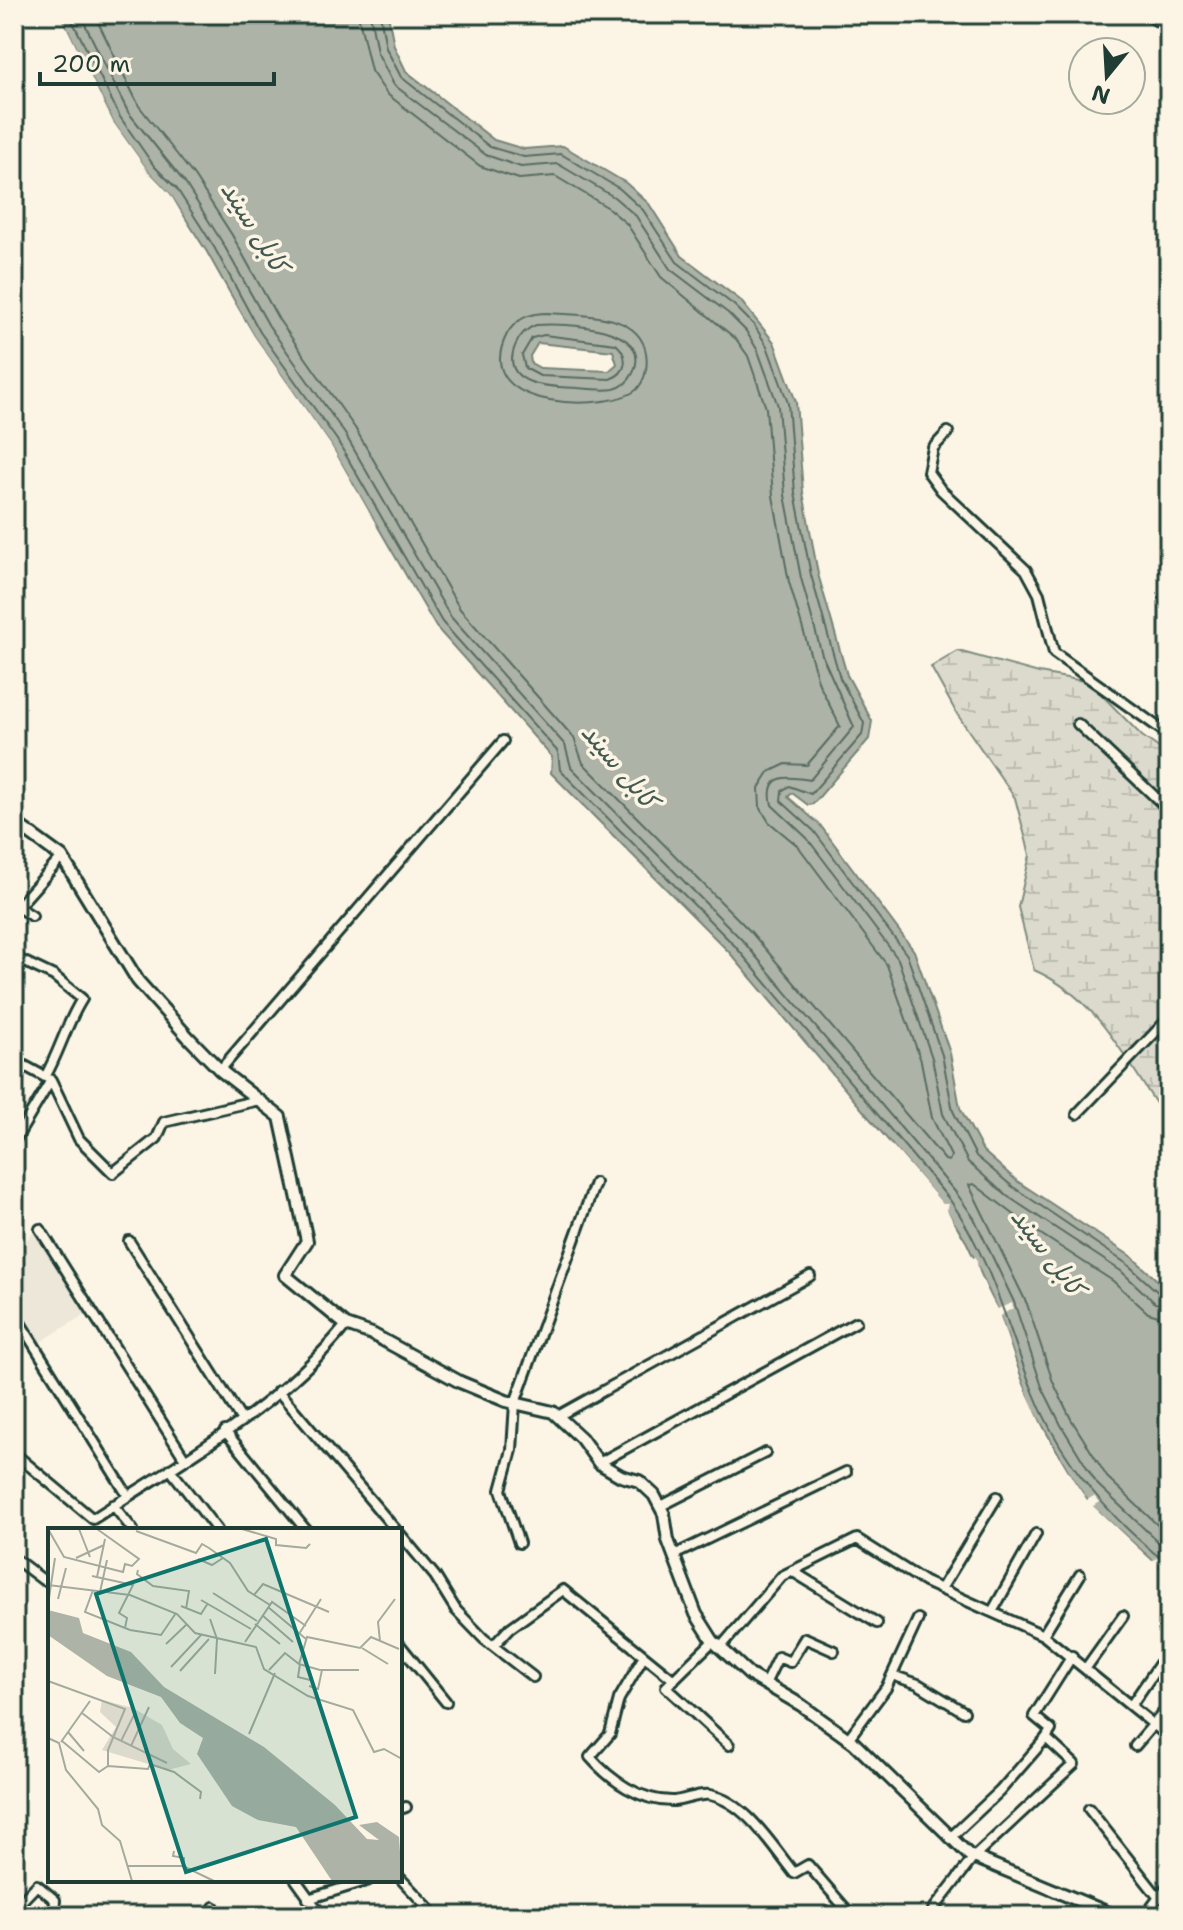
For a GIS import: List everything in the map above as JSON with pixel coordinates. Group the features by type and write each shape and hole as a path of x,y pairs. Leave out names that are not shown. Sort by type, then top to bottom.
{"street":[{"path":"1146,14 1169,28"},
{"path":"1169,87 1169,95"},
{"path":"948,432 933,448 928,472 941,490 1026,570 1039,594 1054,653 1169,735"},
{"path":"1078,724 1169,810"},
{"path":"220,1070 503,741"},
{"path":"14,822 62,857 138,981 220,1070 280,1117 307,1241 285,1275 346,1325 372,1334 460,1382 558,1416 581,1438 599,1463 621,1476 639,1481 661,1506 674,1555 696,1614 717,1644 765,1684 848,1739 912,1797 950,1838 974,1857 1116,1916"},
{"path":"32,916 15,907 38,888 62,857"},
{"path":"14,957 54,976 82,999 66,1024 59,1054 14,1142"},
{"path":"1077,1114 1169,1018"},
{"path":"14,1060 48,1078 79,1139 113,1173 157,1138 164,1122 259,1100"},
{"path":"519,1543 501,1490 512,1450 515,1403 595,1183"},
{"path":"40,1229 185,1459"},
{"path":"129,1241 241,1419"},
{"path":"558,1416 810,1276"},
{"path":"14,1313 128,1496"},
{"path":"599,1463 856,1322"},
{"path":"14,1453 93,1519 225,1431 316,1362 346,1325"},
{"path":"278,1391 395,1528"},
{"path":"225,1431 304,1528"},
{"path":"661,1506 765,1453"},
{"path":"170,1469 215,1528"},
{"path":"674,1555 846,1472"},
{"path":"941,1589 997,1497"},
{"path":"113,1505 131,1528"},
{"path":"992,1612 1036,1534"},
{"path":"729,1745 666,1687 717,1644 782,1576 857,1539 941,1589 1043,1635 1169,1737"},
{"path":"404,1546 435,1576 456,1610 493,1646 533,1677"},
{"path":"14,1558 43,1580 48,1579"},
{"path":"792,1571 877,1623"},
{"path":"1043,1635 1080,1575"},
{"path":"493,1646 510,1628 563,1590 674,1680"},
{"path":"1086,1668 1123,1616"},
{"path":"848,1739 892,1675 918,1619"},
{"path":"765,1684 778,1657 790,1662 805,1638 834,1651"},
{"path":"402,1647 446,1702"},
{"path":"644,1656 619,1699 610,1734 590,1757 607,1777 643,1796 672,1801 710,1794 751,1818 794,1873 808,1865 852,1916"},
{"path":"950,1838 1000,1791 1046,1738 1051,1730 1034,1716 1072,1656"},
{"path":"1132,1704 1161,1662"},
{"path":"892,1675 918,1684 964,1712"},
{"path":"1135,1746 1169,1706"},
{"path":"941,1916 933,1910 974,1857 1074,1764 1046,1738"},
{"path":"1089,1809 1159,1898"},
{"path":"402,1880 436,1916"},
{"path":"297,1882 322,1916"},
{"path":"308,1899 363,1882"},
{"path":"1145,1916 1169,1884"},
{"path":"14,1909 37,1885 55,1900 54,1916"}],"shaded area":[{"path":"36,1230 87,1313 39,1343 14,1302 14,1252"}],"green space":[{"path":"958,651 1039,673 1089,682 1142,736 1169,755 1169,1122 1096,1016 1058,983 1034,970 1018,907 1030,855 1015,798 957,714 931,667"}],"water":[{"name":"کابل سيند","path":"60,14 388,14 394,46 406,71 494,140 524,149 563,146 626,183 649,204 682,256 740,300 774,342 796,402 803,492 818,574 847,675 872,721 869,739 813,804 808,805 792,793 788,797 820,825 914,951 950,1053 960,1108 983,1151 1017,1181 1132,1257 1169,1291 1169,1575 1092,1506 1074,1481 1031,1405 1000,1316 967,1243 943,1205 729,952 551,773 552,757 436,627 330,444 254,336 170,194 148,171 113,122","holes":["538,343 613,351 617,364 609,371 540,368 531,363 530,356"]}],"pier":[{"path":"56,14 60,14 113,122 148,171 170,194 254,336 330,444 377,526 373,526 326,446 250,338 167,196 111,127"},
{"path":"893,1146 943,1204 949,1204 947,1210 973,1258 976,1257 980,1278 997,1309 1012,1303 1013,1308 1000,1316 1021,1380 1045,1433 1074,1481 1087,1500 1094,1496 1099,1502 1093,1506 1152,1561 1160,1556 1165,1561 1158,1566 1169,1579 1096,1515 1070,1483 1027,1407 996,1317 954,1228 890,1148"}]}
